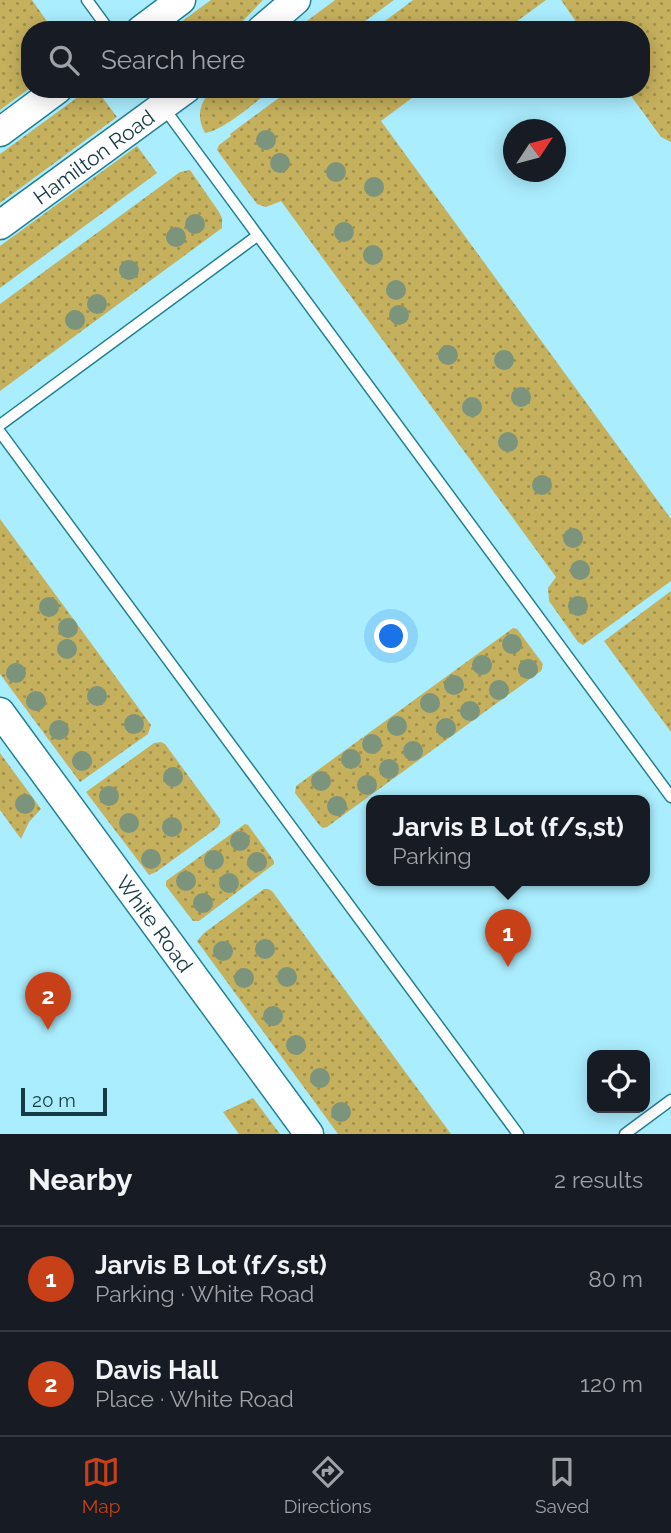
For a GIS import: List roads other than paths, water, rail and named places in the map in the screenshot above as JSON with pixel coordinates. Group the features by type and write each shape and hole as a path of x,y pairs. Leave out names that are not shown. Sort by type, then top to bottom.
{"street":[{"path":"153,21 181,0"},
{"path":"272,21 296,0"},
{"path":"0,132 46,98"},
{"name":"Hamilton Road","path":"0,225 156,98"},
{"name":"White Road","path":"0,712 309,1134"}],"lane":[{"path":"87,0 102,21"},
{"path":"156,98 671,797"},
{"path":"0,425 257,236"},
{"path":"0,432 518,1134"},
{"path":"625,1134 671,1100"}],"place":[{"name":"Jarvis B Lot (f/s,st)","path":"508,967"},
{"name":"Davis Hall","path":"48,1030"}]}
